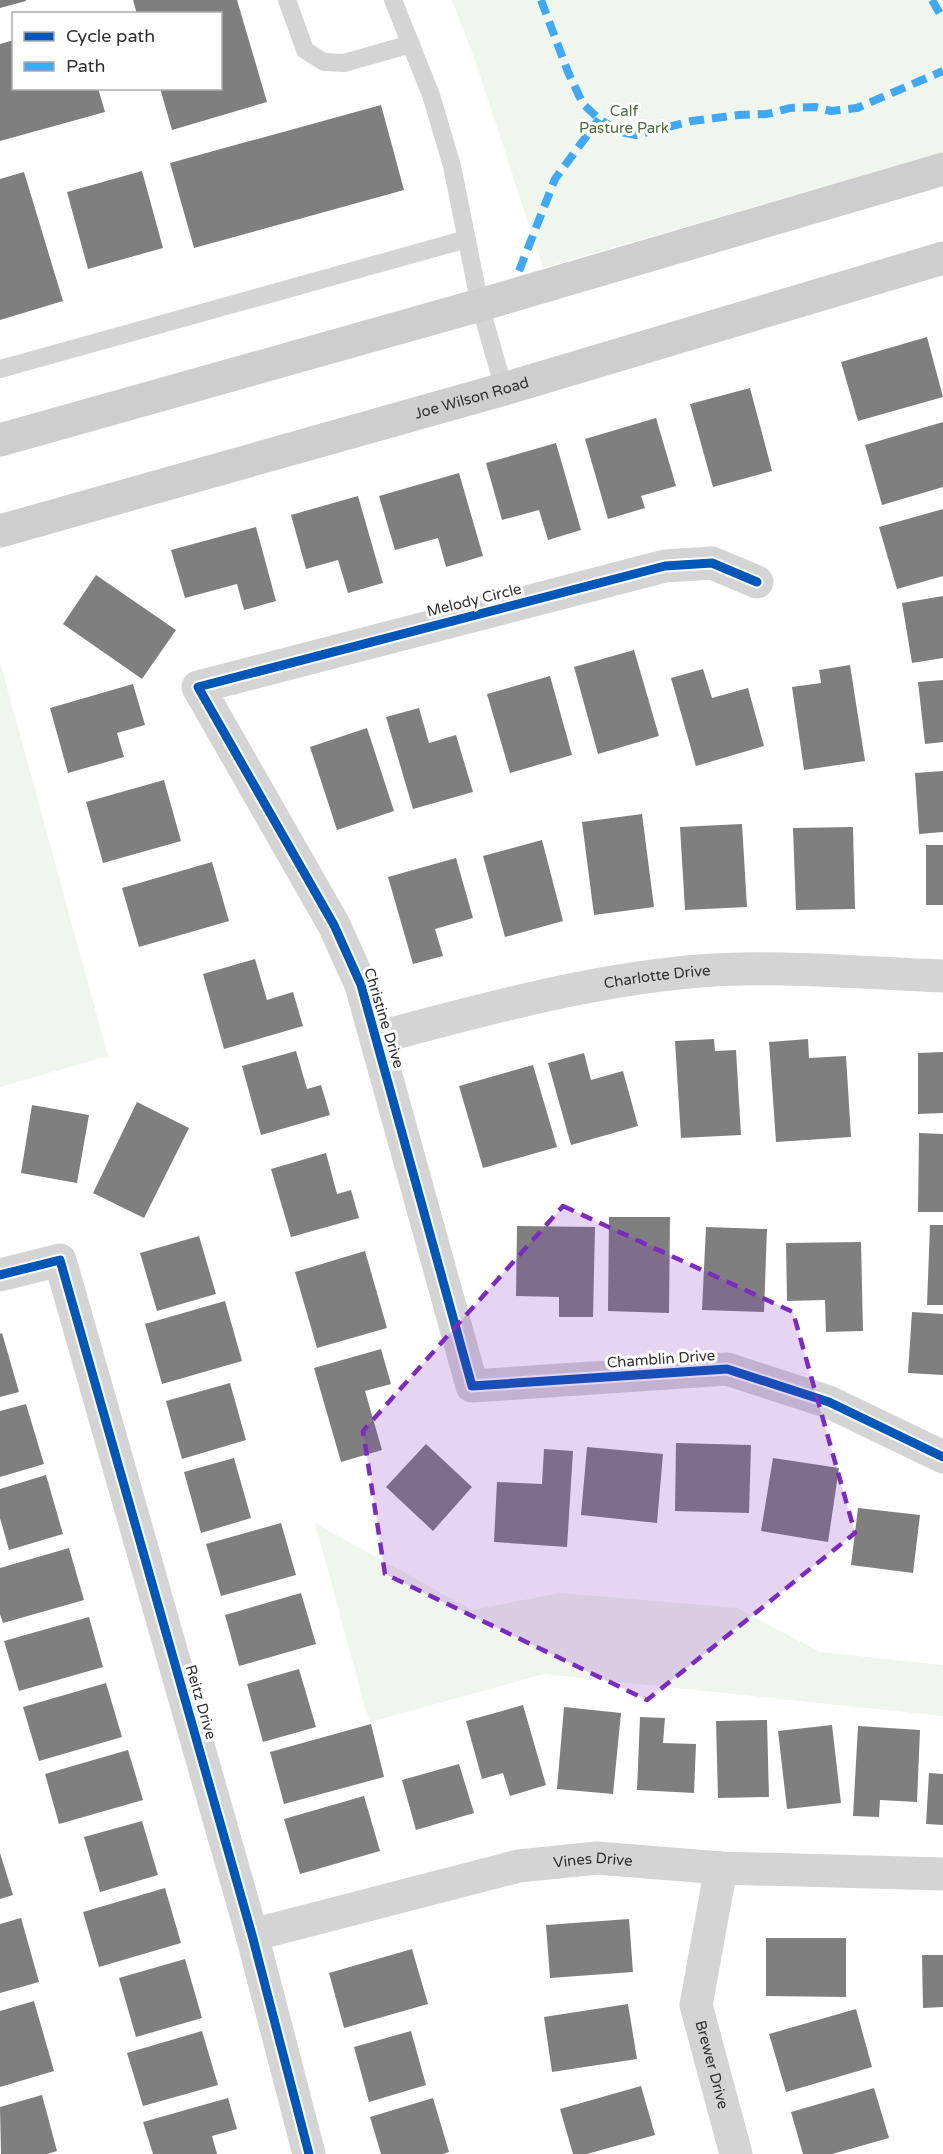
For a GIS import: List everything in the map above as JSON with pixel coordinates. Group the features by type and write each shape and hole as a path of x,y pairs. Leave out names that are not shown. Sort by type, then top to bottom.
{"main road":[{"path":"0,440 480,305 943,169"},
{"name":"Joe Wilson Road","path":"0,531 504,389 943,258"}],"street":[{"name":"Melody Circle","path":"198,687 666,566 712,563 757,582"},
{"name":"Christine Drive","path":"198,687 334,925 361,985 472,1386"},
{"name":"Charlotte Drive","path":"376,1038 567,989 687,972 752,969 943,976"},
{"name":"Reitz Drive","path":"0,1275 60,1260 252,1935 309,2154"},
{"name":"Chamblin Drive","path":"472,1386 727,1369 829,1402 943,1457"},
{"name":"Vines Drive","path":"252,1935 519,1866 597,1858 721,1868 943,1874"},
{"name":"Brewer Drive","path":"721,1868 696,2005 736,2154"}],"lane":[{"path":"287,0 305,50 324,62 344,63 411,44"},
{"path":"393,0 431,95 449,156 480,305 504,389"},
{"path":"0,369 467,239"}],"highlighted area":[{"path":"563,1206 793,1312 855,1533 647,1700 385,1574 363,1431"}],"green space":[{"name":"Calf Pasture Park","path":"452,0 943,0 943,152 543,268 476,63"},
{"path":"0,662 108,1056 0,1087"},
{"path":"315,1523 472,1610 561,1593 737,1608 820,1652 943,1665 943,1716 544,1674 370,1722"}],"building":[{"path":"0,0 26,0 26,1 0,8"},
{"path":"133,0 237,0 267,102 172,130 161,90 222,90 222,12 136,12"},
{"path":"12,41 12,90 99,90 105,112 0,141 0,44"},
{"path":"381,105 404,190 194,248 170,163"},
{"path":"142,171 163,248 88,269 67,192"},
{"path":"24,172 63,301 0,320 0,179"},
{"path":"927,337 943,397 858,421 841,362"},
{"path":"750,388 772,471 713,487 690,404"},
{"path":"656,418 676,486 641,496 645,508 608,519 585,439"},
{"path":"943,422 943,487 882,505 865,445"},
{"path":"556,443 581,530 548,540 539,510 502,520 486,463"},
{"path":"459,473 483,556 446,567 438,538 395,550 379,496"},
{"path":"358,496 383,583 348,593 338,560 306,569 291,515"},
{"path":"943,509 943,576 897,589 879,527"},
{"path":"256,527 276,601 244,610 237,584 185,598 171,550"},
{"path":"96,575 176,630 142,679 63,624"},
{"path":"943,596 943,658 912,663 902,603"},
{"path":"634,650 659,736 598,754 574,667"},
{"path":"850,665 865,761 804,770 792,687 821,683 819,670"},
{"path":"703,669 712,698 748,688 764,746 696,766 671,678"},
{"path":"550,676 572,755 510,773 487,694"},
{"path":"943,680 943,742 925,744 918,682"},
{"path":"133,684 145,725 117,733 124,757 68,773 50,708"},
{"path":"419,708 429,743 456,735 473,792 413,809 386,717"},
{"path":"367,728 394,811 337,830 310,747"},
{"path":"943,771 943,832 919,834 915,773"},
{"path":"164,780 181,841 103,863 86,802"},
{"path":"642,814 654,907 594,915 582,822"},
{"path":"742,824 747,907 685,910 680,827"},
{"path":"853,827 855,909 796,910 793,828"},
{"path":"542,840 563,921 505,937 483,856"},
{"path":"926,845 943,845 943,905 926,905"},
{"path":"456,858 473,918 435,929 443,956 413,964 388,877"},
{"path":"212,862 229,921 139,947 122,888"},
{"path":"255,959 267,1000 293,992 303,1026 224,1049 203,974"},
{"path":"714,1039 715,1051 736,1050 741,1135 681,1138 675,1041"},
{"path":"808,1039 809,1058 846,1056 851,1137 776,1142 769,1042"},
{"path":"296,1051 307,1089 321,1085 330,1115 261,1135 242,1066"},
{"path":"943,1052 943,1113 918,1114 918,1053"},
{"path":"584,1053 591,1080 623,1071 638,1126 571,1145 548,1063"},
{"path":"533,1065 557,1147 483,1168 459,1086"},
{"path":"137,1102 189,1128 144,1218 93,1193"},
{"path":"32,1105 89,1115 77,1183 21,1173"},
{"path":"919,1133 943,1134 943,1212 918,1212"},
{"path":"326,1153 337,1194 351,1190 359,1218 291,1237 271,1169"},
{"path":"609,1217 670,1217 669,1313 608,1311"},
{"path":"930,1225 943,1225 943,1305 927,1305"},
{"path":"517,1226 595,1227 593,1317 559,1317 559,1297 516,1296"},
{"path":"706,1227 767,1229 764,1312 702,1310"},
{"path":"199,1236 216,1294 157,1311 140,1253"},
{"path":"861,1242 863,1331 826,1332 825,1300 787,1301 786,1243"},
{"path":"365,1251 387,1328 317,1348 295,1272"},
{"path":"225,1301 242,1361 162,1384 145,1324"},
{"path":"912,1312 943,1314 943,1375 908,1373"},
{"path":"2,1333 19,1392 0,1397 0,1334"},
{"path":"381,1349 391,1384 365,1391 382,1450 341,1462 314,1368"},
{"path":"230,1383 246,1440 182,1459 166,1401"},
{"path":"26,1404 44,1464 0,1477 0,1411"},
{"path":"676,1443 751,1445 749,1513 675,1511"},
{"path":"426,1444 472,1487 433,1531 386,1487"},
{"path":"587,1447 663,1454 657,1523 581,1515"},
{"path":"544,1449 573,1451 567,1547 494,1542 497,1482 542,1484"},
{"path":"234,1458 251,1518 201,1533 184,1472"},
{"path":"773,1458 839,1468 828,1542 761,1531"},
{"path":"46,1475 63,1534 9,1550 0,1518 0,1489"},
{"path":"858,1508 920,1515 913,1573 851,1565"},
{"path":"281,1523 296,1575 221,1596 206,1544"},
{"path":"69,1548 84,1600 3,1623 0,1614 0,1568"},
{"path":"301,1593 316,1644 239,1666 225,1615"},
{"path":"89,1617 103,1667 19,1691 4,1641"},
{"path":"299,1669 316,1727 263,1742 247,1684"},
{"path":"106,1683 122,1737 39,1761 23,1707"},
{"path":"523,1705 546,1785 510,1796 503,1773 482,1779 466,1721"},
{"path":"564,1707 621,1713 613,1794 557,1789"},
{"path":"640,1717 665,1718 663,1743 696,1744 694,1793 637,1790"},
{"path":"767,1720 769,1797 718,1798 716,1721"},
{"path":"371,1724 384,1777 284,1804 270,1752"},
{"path":"832,1725 841,1803 787,1809 778,1731"},
{"path":"858,1726 920,1730 917,1802 880,1800 879,1817 853,1816"},
{"path":"128,1750 143,1800 59,1824 45,1774"},
{"path":"459,1764 474,1813 416,1830 402,1780"},
{"path":"929,1773 943,1774 943,1825 926,1824"},
{"path":"364,1796 380,1851 300,1874 284,1819"},
{"path":"142,1821 158,1875 100,1892 84,1837"},
{"path":"0,1853 13,1895 0,1899"},
{"path":"165,1888 181,1943 99,1967 83,1912"},
{"path":"21,1918 39,1982 0,1993 0,1924"},
{"path":"629,1919 633,1972 550,1978 546,1925"},
{"path":"766,1938 846,1938 846,1997 766,1996"},
{"path":"412,1949 428,2004 344,2028 329,1973"},
{"path":"922,1955 943,1955 943,2007 923,2008"},
{"path":"185,1959 202,2018 136,2037 119,1978"},
{"path":"34,2001 54,2071 0,2087 0,2011"},
{"path":"628,2004 637,2059 552,2072 544,2017"},
{"path":"856,2009 872,2067 786,2092 769,2034"},
{"path":"202,2031 218,2085 143,2106 127,2053"},
{"path":"411,2031 426,2085 369,2102 354,2047"},
{"path":"641,2086 655,2135 587,2154 573,2154 560,2109"},
{"path":"874,2088 889,2138 832,2154 803,2154 791,2112"},
{"path":"42,2095 57,2151 47,2154 1,2154 0,2107"},
{"path":"228,2098 237,2129 212,2136 217,2154 153,2154 143,2122"},
{"path":"433,2098 449,2152 443,2154 381,2154 370,2117"}],"marked path":[{"path":"541,0 568,72 583,104 599,119 620,132 636,135 692,121 767,114 790,108 815,107 831,111 857,108 943,71"},
{"path":"932,0 943,19"},
{"path":"519,271 555,179 599,119"}],"cycle path":[{"path":"757,582 712,563 665,566 198,687 334,925 361,985 472,1386 727,1369 829,1402 943,1457"},
{"path":"0,1275 60,1260 252,1935 309,2154"}]}
